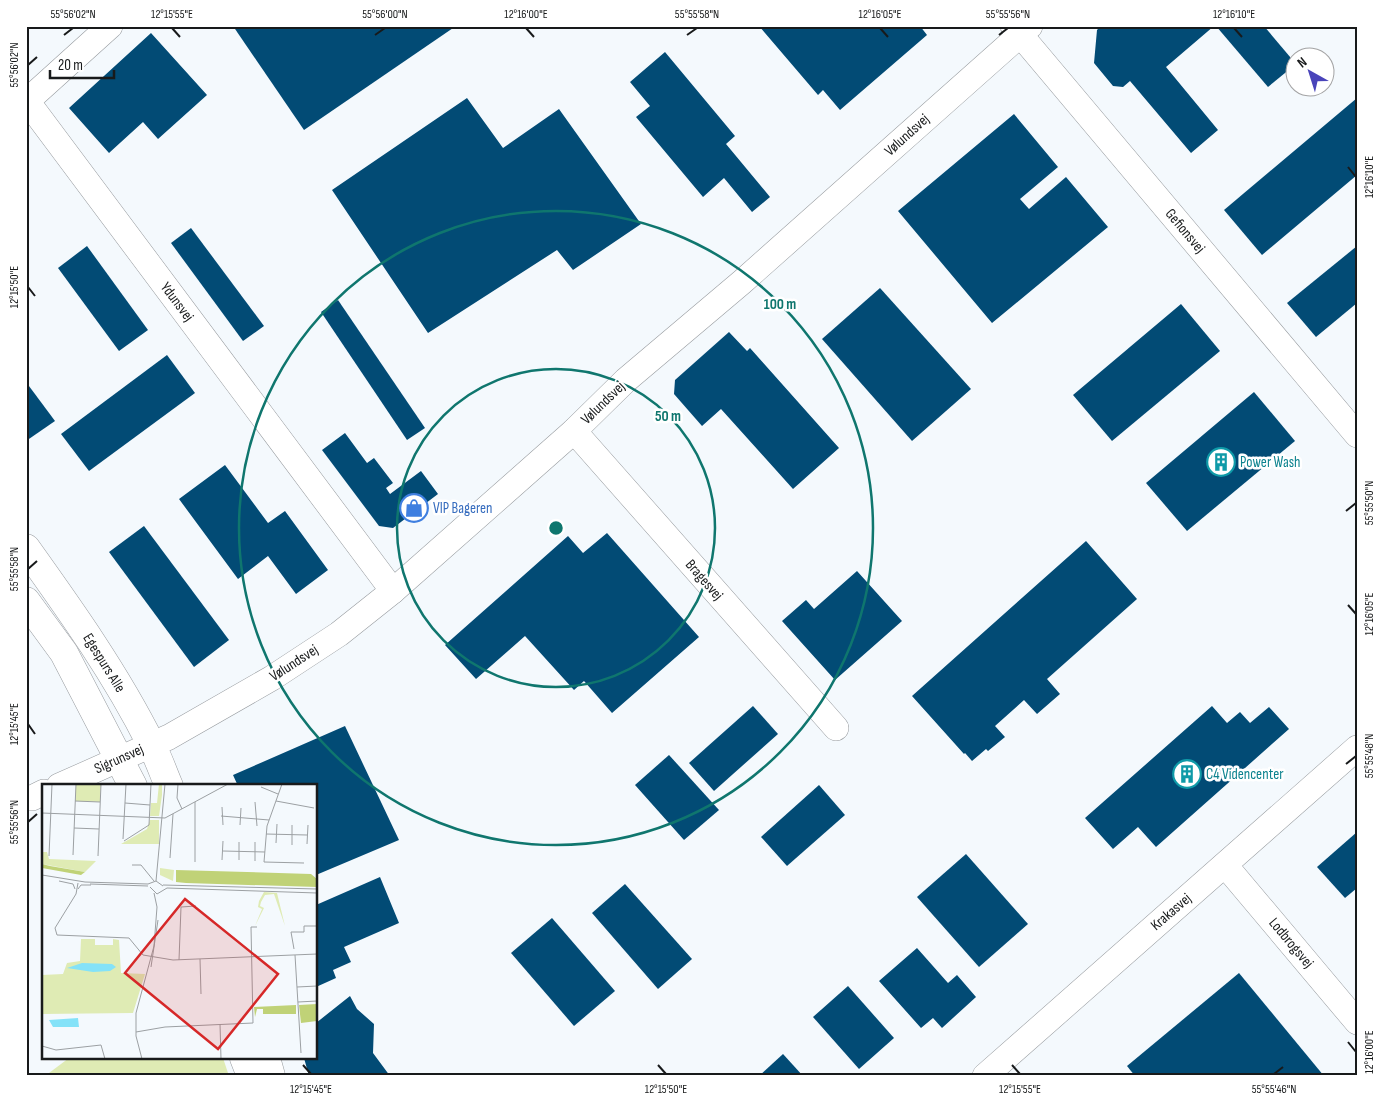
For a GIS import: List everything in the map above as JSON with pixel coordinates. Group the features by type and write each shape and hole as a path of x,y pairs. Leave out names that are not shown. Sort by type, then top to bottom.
{"street":[{"name":"Ydunsvej","path":"110,26 28,101 393,591"},
{"name":"Vølundsvej","path":"151,744 169,737 272,678 339,634 393,591 574,431 626,380 742,282 1021,29"},
{"name":"Gefionsvej","path":"1021,29 1357,435"},
{"name":"Bragesvej","path":"574,431 836,728"},
{"name":"Egespurs Alle","path":"26,548 90,639 151,744 168,784"},
{"name":"Egespurs Alle","path":"26,601 64,653 132,784"},
{"name":"Sigrunsvej","path":"63,784 151,744"},
{"name":"Krakasvej","path":"985,1076 1357,748"},
{"path":"26,798 32,798 42,793"},
{"name":"Lodbrogsvej","path":"1224,864 1357,1022"},
{"path":"245,1060 251,1076"},
{"path":"267,1060 271,1076"}],"green space":[{"path":"66,1060 224,1060 229,1076 45,1076"}],"building":[{"path":"233,26 456,26 304,130"},
{"path":"759,26 920,26 927,35 840,110 823,90 818,95"},
{"path":"1101,26 1214,26 1166,67 1218,130 1191,153 1130,81 1123,87 1113,86 1094,63 1097,30"},
{"path":"1216,26 1264,26 1286,52 1286,72 1268,87"},
{"path":"151,33 207,95 158,139 143,122 109,153 69,108"},
{"path":"665,52 735,136 726,144 770,197 752,212 724,178 703,197 636,117 650,106 630,82"},
{"path":"467,98 503,148 559,109 641,224 573,270 557,250 428,333 332,190"},
{"path":"1357,98 1357,175 1262,255 1224,210"},
{"path":"1014,114 1058,167 1020,199 1029,209 1066,177 1108,227 992,323 898,211"},
{"path":"191,228 264,326 243,341 171,243"},
{"path":"87,246 148,330 119,351 58,268"},
{"path":"1357,246 1357,303 1316,337 1287,303"},
{"path":"880,288 971,389 912,441 822,339"},
{"path":"338,300 425,428 407,440 321,312"},
{"path":"1181,304 1220,351 1112,441 1073,395"},
{"path":"729,332 747,351 750,348 839,448 793,489 721,409 702,426 674,394 675,380"},
{"path":"167,355 195,393 89,471 61,434"},
{"path":"26,382 55,421 26,441"},
{"name":"Power Wash","path":"1254,392 1295,441 1187,531 1146,483"},
{"path":"345,433 367,463 374,458 393,483 386,488 390,494 421,471 438,494 393,528 379,526 322,450"},
{"path":"225,465 268,523 285,511 328,570 296,594 268,556 238,579 179,499"},
{"path":"144,526 229,640 194,667 109,552"},
{"path":"607,533 699,637 612,713 584,681 574,690 525,636 476,679 445,645 568,536 583,553"},
{"path":"1086,541 1137,599 1047,679 1060,694 1037,714 1024,700 995,726 1005,737 972,761 912,696"},
{"path":"857,571 902,621 835,680 782,621 806,600 814,609"},
{"path":"753,706 778,734 714,791 689,763"},
{"name":"C4 Videncenter","path":"1212,706 1227,723 1240,712 1250,723 1269,707 1289,729 1156,847 1138,827 1113,849 1085,818"},
{"path":"345,726 399,840 318,874 318,784 237,784 233,775"},
{"path":"669,755 719,810 684,840 635,785"},
{"path":"819,785 845,815 787,866 761,837"},
{"path":"1357,832 1357,888 1345,898 1317,867"},
{"path":"966,854 1028,924 979,967 917,897"},
{"path":"380,877 399,923 344,947 351,962 333,970 336,978 318,986 318,904"},
{"path":"625,884 692,959 658,989 592,913"},
{"path":"552,918 615,991 574,1026 511,953"},
{"path":"917,948 948,983 957,975 976,997 942,1028 933,1018 921,1028 879,981"},
{"path":"1239,973 1324,1076 1135,1076 1127,1066"},
{"path":"848,986 894,1038 859,1069 813,1017"},
{"path":"350,996 357,1009 374,1024 373,1053 390,1076 309,1076 305,1060 318,1060 318,1021"},
{"path":"783,1054 803,1076 759,1076"}],"place":[{"name":"Power Wash","path":"1221,462"},
{"name":"VIP Bageren","path":"414,508"},
{"name":"C4 Videncenter","path":"1187,774"}]}
